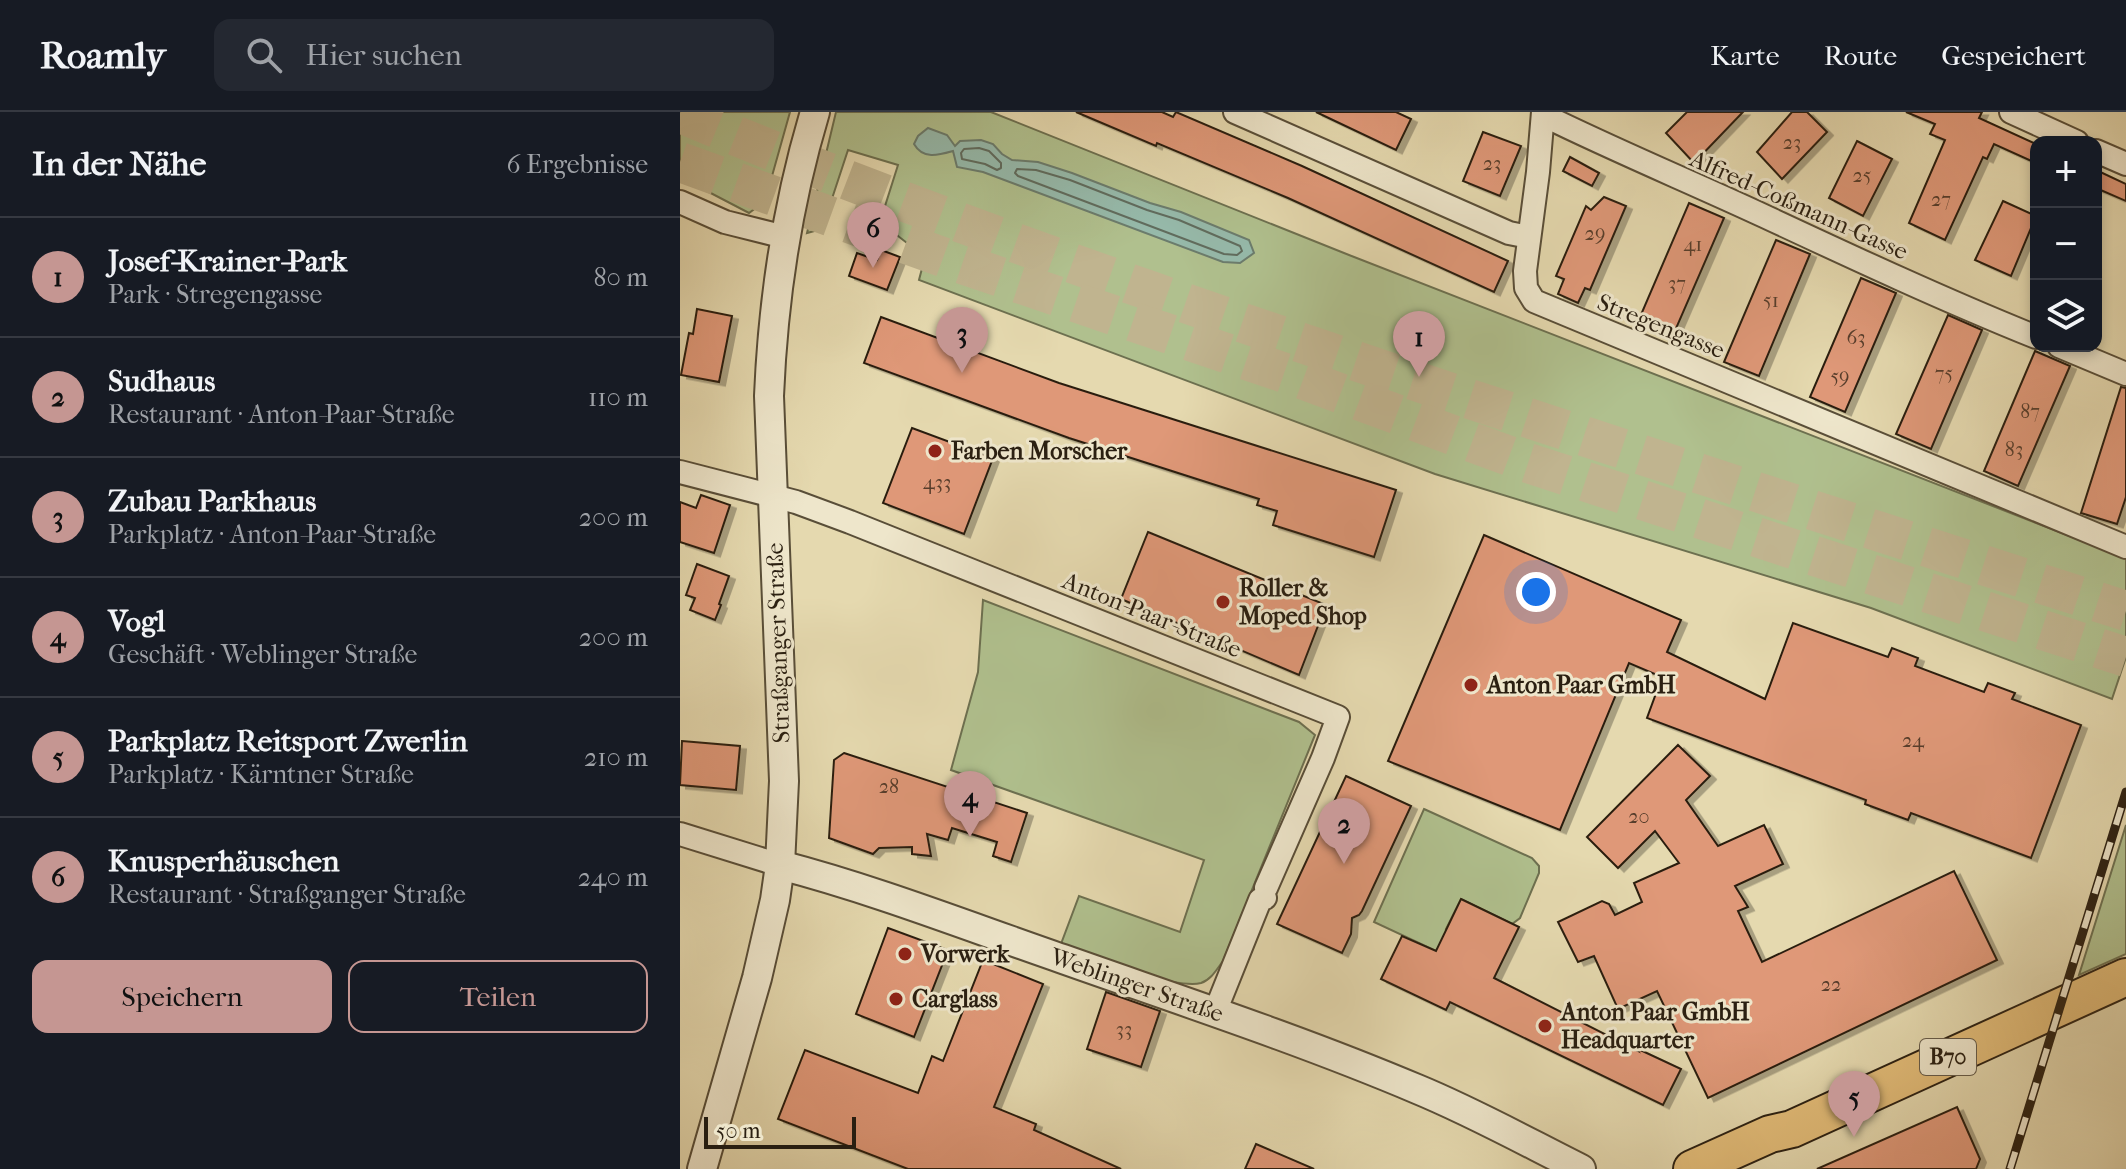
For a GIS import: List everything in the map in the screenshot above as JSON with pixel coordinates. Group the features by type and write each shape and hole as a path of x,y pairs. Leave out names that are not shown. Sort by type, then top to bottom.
{"main road":[{"name":"B70","path":"1692,1169 1770,1134 1792,1129 2126,977"}],"street":[{"name":"Straßganger Straße","path":"702,1169 757,978 780,865 784,781 769,396 771,341 785,237 815,112"},
{"path":"1235,112 1509,233 1529,237"},
{"path":"2011,112 2064,136"},
{"name":"Alfred-Coßmann-Gasse","path":"1529,237 1543,114 1863,263 2030,334"},
{"path":"2102,154 2126,164"},
{"path":"680,202 725,222 785,237"},
{"name":"Stregengasse","path":"1529,237 1525,278 1534,301 2126,547"},
{"path":"2073,352 2126,374"},
{"path":"680,472 773,496"},
{"name":"Anton-Paar-Straße","path":"773,496 850,522 1338,717 1215,1012"},
{"name":"Weblinger Straße","path":"680,834 885,898 1304,1044 1421,1090 1581,1169"}],"green space":[{"path":"680,112 790,112 765,201 749,213 680,177"},
{"path":"836,112 991,112 2126,558 2126,657 2112,699 1871,608 1435,474 919,280 925,257 880,222 898,165 848,150 822,229 807,233"},
{"path":"983,600 1299,722 1315,735 1223,961 1205,982 1188,984 1152,977 1061,944 1079,896 1180,932 1204,860 951,770 978,672"},
{"path":"1424,809 1532,858 1539,866 1539,873 1520,918 1512,924 1461,899 1446,929 1475,943 1466,965 1374,922"},
{"path":"2126,825 2126,954 2079,975"}],"water":[{"path":"928,128 947,135 955,146 960,141 981,140 993,144 1012,160 1038,162 1181,212 1249,240 1254,253 1240,263 1223,262 983,172 957,167 953,151 932,155 922,152 914,144"}],"building":[{"path":"1076,112 1162,112 1173,117 1176,112 1508,261 1494,292 1288,198"},
{"path":"1316,112 1396,112 1411,119 1396,150"},
{"path":"1687,112 1743,112 1694,163 1666,133"},
{"path":"1792,112 1807,112 1827,132 1782,179 1757,152"},
{"path":"1906,112 1982,112 1979,118 2030,141 2030,160 1994,144 1987,159 1983,157 1945,240 1909,223 1945,140 1930,134 1935,124"},
{"path":"1483,132 1521,146 1500,196 1463,181"},
{"path":"1857,141 1892,159 1863,216 1829,198"},
{"path":"1570,157 1599,173 1592,186 1563,171"},
{"path":"2102,173 2126,184 2126,201 2102,191"},
{"path":"1604,197 1626,206 1590,290 1585,288 1578,303 1558,294 1564,279 1556,276 1586,206 1591,210"},
{"path":"2003,201 2030,213 2030,230 2011,276 1975,260"},
{"path":"1689,203 1724,218 1671,340 1637,324"},
{"path":"1776,240 1810,254 1759,376 1724,362"},
{"path":"881,250 900,257 887,290 849,276 857,253 877,260"},
{"path":"1861,278 1896,293 1845,412 1810,397"},
{"path":"697,309 732,316 719,382 681,375"},
{"path":"1948,315 1982,330 1931,449 1896,434"},
{"path":"881,317 1059,383 1396,490 1374,557 1273,525 1277,511 1257,505 1259,499 1069,438 864,363"},
{"path":"2035,352 2070,366 2018,486 1984,471"},
{"path":"2121,387 2126,388 2126,497 2117,524 2081,513"},
{"path":"912,428 993,458 964,534 883,503"},
{"path":"701,495 730,505 714,553 680,542 680,502 696,508"},
{"name":"Roller & Moped Shop","path":"1148,532 1326,605 1299,675 1121,599"},
{"path":"1484,535 1681,620 1667,652 1765,699 1793,623 1888,657 1892,648 1918,658 1915,666 1984,692 1988,683 2015,693 2012,699 2081,725 2031,858 1911,813 1908,820 1865,804 1866,800 1647,718 1662,677 1629,663 1560,830 1388,761"},
{"path":"697,564 729,576 715,620 690,610 695,598 686,595"},
{"path":"682,741 740,746 736,790 680,785"},
{"path":"1678,745 1710,776 1686,800 1718,846 1764,825 1783,864 1735,886 1748,907 1738,911 1762,962 1954,871 1997,960 1708,1098 1657,991 1618,1009 1594,956 1578,962 1558,922 1602,901 1609,904 1615,915 1642,902 1634,883 1679,863 1655,831 1618,868 1587,837"},
{"path":"844,753 1027,813 1011,862 993,856 997,842 952,828 948,840 927,834 931,856 912,854 912,847 879,848 873,854 829,838 834,760"},
{"path":"1346,776 1411,806 1362,911 1352,918 1351,934 1342,953 1277,924"},
{"name":"Anton Paar GmbH Headquarter","path":"1461,899 1519,927 1494,978 1638,1051 1636,1048 1681,1069 1663,1105 1450,1002 1446,1010 1381,979 1402,936 1436,951"},
{"path":"888,928 948,950 914,1037 856,1014"},
{"path":"983,960 1043,984 994,1107 1036,1124 1034,1130 1121,1169 908,1169 778,1119 805,1050 918,1093 932,1056 943,1061"},
{"path":"1106,992 1160,1011 1141,1067 1087,1049"},
{"path":"1957,1107 1980,1159 1976,1169 1817,1169"},
{"path":"1256,1144 1314,1169 1245,1169"}],"tunnel":[{"path":"680,113 878,192 1179,301 1482,403 2126,611"},
{"path":"680,162 959,263 1288,374 1528,463 2126,657"}],"railway":[{"path":"2010,1169 2126,792"}],"place":[{"name":"Knusperhäuschen","path":"873,268"},
{"name":"Zubau Parkhaus","path":"962,373"},
{"name":"Josef-Krainer-Park","path":"1419,377"},
{"name":"Farben Morscher","path":"935,451"},
{"name":"Roller & Moped Shop","path":"1223,602"},
{"name":"Anton Paar GmbH","path":"1471,685"},
{"name":"Vogl","path":"970,837"},
{"name":"Sudhaus","path":"1344,864"},
{"name":"Vorwerk","path":"905,954"},
{"name":"Carglass","path":"896,999"},
{"name":"Anton Paar GmbH Headquarter","path":"1545,1026"},
{"name":"Parkplatz Reitsport Zwerlin","path":"1854,1137"}]}
